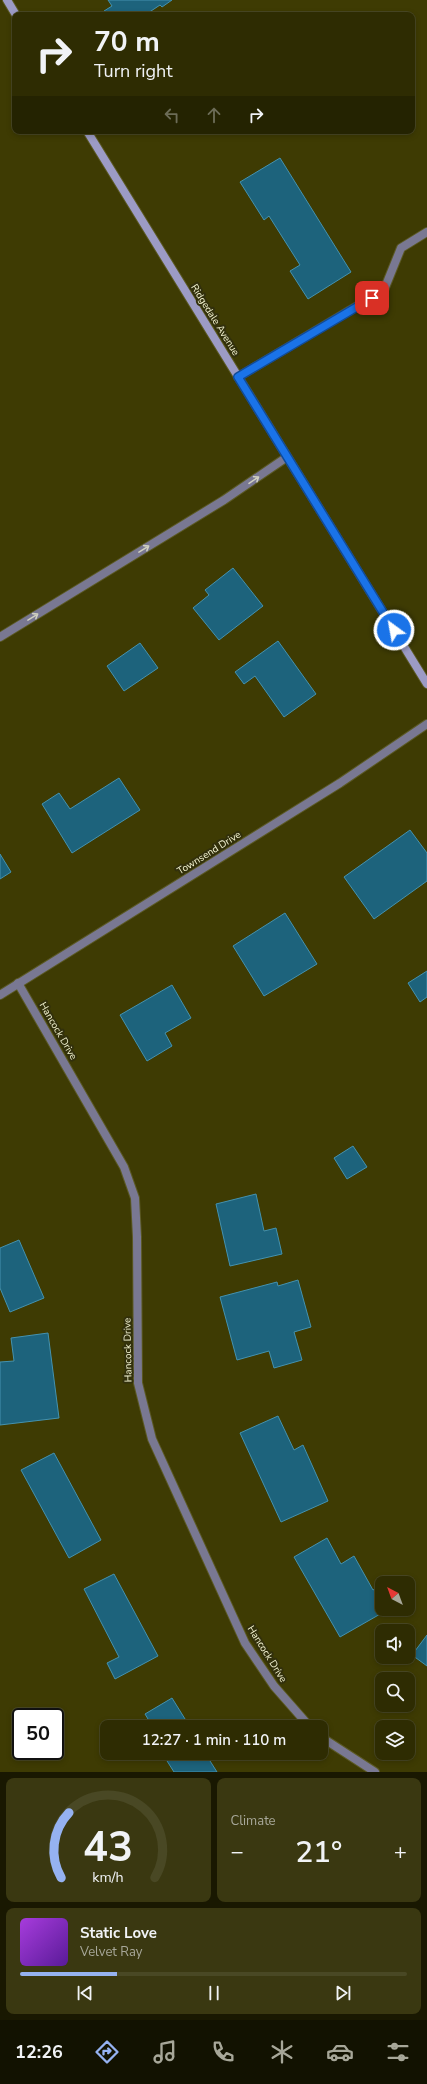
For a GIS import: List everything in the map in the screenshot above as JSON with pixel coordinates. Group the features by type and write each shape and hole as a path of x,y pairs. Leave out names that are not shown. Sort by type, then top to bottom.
{"main road":[{"path":"7,0 14,12"},
{"name":"Ridgedale Avenue","path":"89,134 427,684"}],"street":[{"path":"238,377 384,290 401,248 427,232"},
{"path":"0,637 224,500 287,457"},
{"name":"Townsend Drive","path":"0,995 340,783 427,724"},
{"name":"Hancock Drive","path":"18,983 124,1167 135,1198 137,1237 138,1383 152,1439 245,1643 274,1686 304,1720"},
{"path":"328,1742 375,1772"}],"building":[{"path":"108,0 172,0 162,7 160,5 150,12 104,11 112,6"},
{"path":"280,158 351,272 308,299 290,271 300,265 269,216 264,220 240,182"},
{"path":"233,568 263,606 219,640 193,608 209,595 205,590"},
{"path":"278,641 316,694 284,717 255,676 244,684 235,672"},
{"path":"140,643 158,668 124,691 107,666"},
{"path":"119,778 140,810 72,853 42,804 59,793 70,809"},
{"path":"410,830 427,853 427,881 374,919 344,877"},
{"path":"0,854 11,872 0,879"},
{"path":"285,913 317,964 264,996 233,946"},
{"path":"427,971 427,997 420,1002 408,983"},
{"path":"172,985 191,1018 165,1033 172,1046 147,1061 120,1015"},
{"path":"353,1146 367,1167 347,1179 334,1158"},
{"path":"256,1194 264,1231 276,1228 282,1254 230,1266 216,1204"},
{"path":"19,1240 44,1298 10,1312 0,1288 0,1248"},
{"path":"298,1280 311,1327 294,1332 302,1360 274,1368 269,1351 237,1360 220,1297 277,1282 278,1286"},
{"path":"48,1333 59,1418 0,1425 0,1362 14,1361 11,1338"},
{"path":"278,1416 294,1450 303,1445 328,1501 281,1522 240,1433"},
{"path":"54,1453 101,1540 69,1558 21,1470"},
{"path":"327,1538 341,1564 354,1556 373,1590 375,1589 375,1616 377,1616 340,1637 294,1557"},
{"path":"114,1574 158,1656 115,1679 107,1663 119,1657 84,1589"},
{"path":"427,1635 427,1666 415,1657 415,1651"},
{"path":"172,1698 186,1720 149,1720 145,1714"},
{"path":"166,1760 209,1760 217,1772 174,1772"}],"route":[{"path":"372,298 238,377 394,630"}]}
